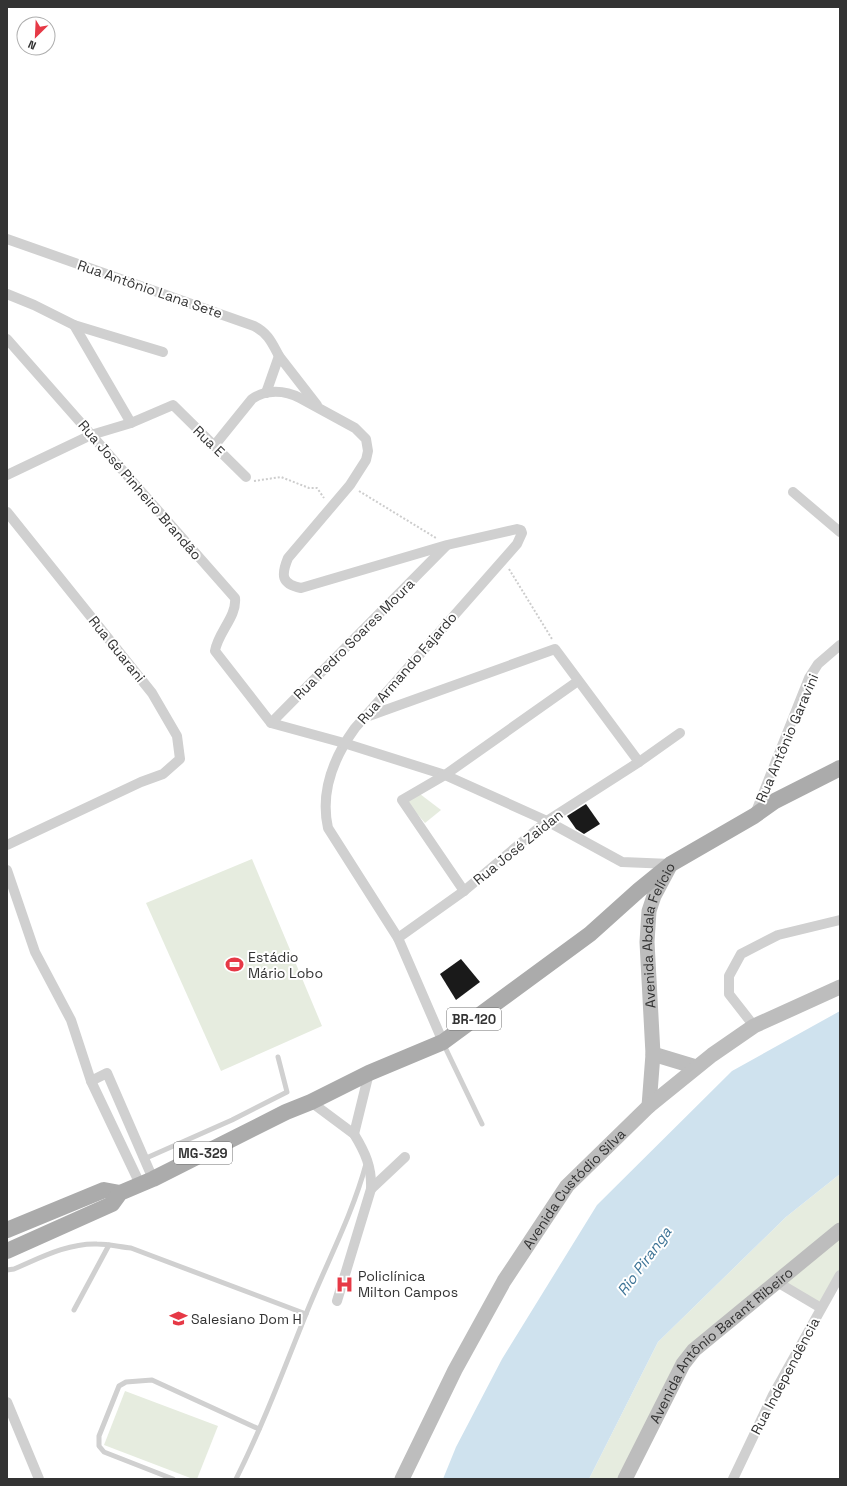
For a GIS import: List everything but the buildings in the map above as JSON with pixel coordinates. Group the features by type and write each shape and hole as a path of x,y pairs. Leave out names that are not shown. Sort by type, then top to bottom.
{"main road":[{"name":"Avenida Abdala Felício","path":"649,1106 653,1054 647,942 649,911 654,896 671,864 754,816 775,801 840,768"},
{"name":"BR-120","path":"286,1112 311,1102 368,1073 443,1042 590,934 639,890 671,864"},
{"name":"Avenida Custódio Silva","path":"402,1479 455,1370 508,1275 567,1186 649,1106 699,1065 740,1035 754,1026 840,987"},
{"path":"653,1054 699,1065"},
{"name":"MG-329","path":"7,1251 112,1204 120,1193 146,1182 286,1112"},
{"path":"7,1230 104,1190 120,1193"},
{"name":"Avenida Antônio Barant Ribeiro","path":"625,1479 683,1364 694,1350 840,1230"}],"street":[{"name":"Rua Antônio Lana Sete","path":"7,239 254,326 264,331 279,356 320,409"},
{"path":"7,294 34,305 74,325 163,352"},
{"path":"7,475 91,435 131,423 74,325"},
{"name":"Rua José Pinheiro Brandão","path":"7,339 236,598 236,606 217,642 215,651 271,723"},
{"path":"266,393 279,356"},
{"path":"214,446 252,399 258,395 277,392 293,394 355,428 366,439 368,451 366,460 350,485 331,508"},
{"name":"Rua E","path":"131,423 172,405 246,477"},
{"path":"793,492 840,532"},
{"name":"Rua Armando Fajardo","path":"331,508 288,558 284,569 284,579 290,586 301,588 447,545 517,529 521,530 522,533 517,544 364,717 344,743 335,762 325,799 325,814 328,828 398,938 443,1042"},
{"name":"Rua Guarani","path":"7,512 152,693 177,736 180,760 162,774 141,782 7,846"},
{"name":"Rua Pedro Soares Moura","path":"271,723 447,545"},
{"name":"Rua Antônio Garavini","path":"754,816 809,678 818,664 840,645"},
{"path":"364,717 555,649 639,762"},
{"path":"464,891 402,800 445,775 578,681"},
{"path":"271,723 344,743 445,775 547,821 622,862 671,864"},
{"name":"Rua José Zaidan","path":"398,938 464,891 547,821 639,762 680,733"},
{"path":"7,870 35,952 71,1020 91,1081 146,1182"},
{"path":"754,1026 729,994 729,976 742,954 778,935 840,920"},
{"path":"91,1081 107,1073 143,1159 146,1182"},
{"path":"354,1134 368,1073"},
{"path":"311,1102 354,1134 368,1160 371,1173 371,1189 337,1301"},
{"path":"371,1189 405,1156"},
{"name":"Rua Independência","path":"733,1479 772,1395 840,1275"},
{"path":"777,1282 821,1308"},
{"path":"7,1402 40,1479"}],"lane":[{"path":"443,1042 482,1124"},
{"path":"143,1159 232,1120 287,1092 278,1057"},
{"path":"236,1479 259,1429 360,1188 368,1160"},
{"path":"7,1270 14,1269 58,1250 97,1244 132,1248 306,1314"},
{"path":"74,1310 109,1245"},
{"path":"173,1479 104,1452 99,1446 99,1436 119,1386 126,1382 152,1380 259,1429"}],"path":[{"path":"246,477 258,481 282,477 309,488 317,488 331,508"},
{"path":"350,485 447,545"},
{"path":"503,560 550,635 555,649"}],"shaded area":[{"path":"420,794 441,810 425,823 407,802"},
{"name":"Estádio Mário Lobo","path":"252,859 322,1026 221,1071 146,903"},
{"path":"840,1174 840,1275 821,1308 777,1282 682,1362 622,1479 589,1479 658,1342 786,1217"},
{"path":"125,1391 218,1426 197,1479 193,1479 104,1445"}],"water":[{"name":"Rio Piranga","path":"840,1011 840,1174 786,1217 658,1342 589,1479 443,1479 456,1447 502,1359 597,1205 732,1071"}],"place":[{"name":"Estádio Mário Lobo","path":"235,965"},
{"name":"Policlínica Milton Campos","path":"345,1284"},
{"name":"Salesiano Dom H","path":"178,1319"}]}
